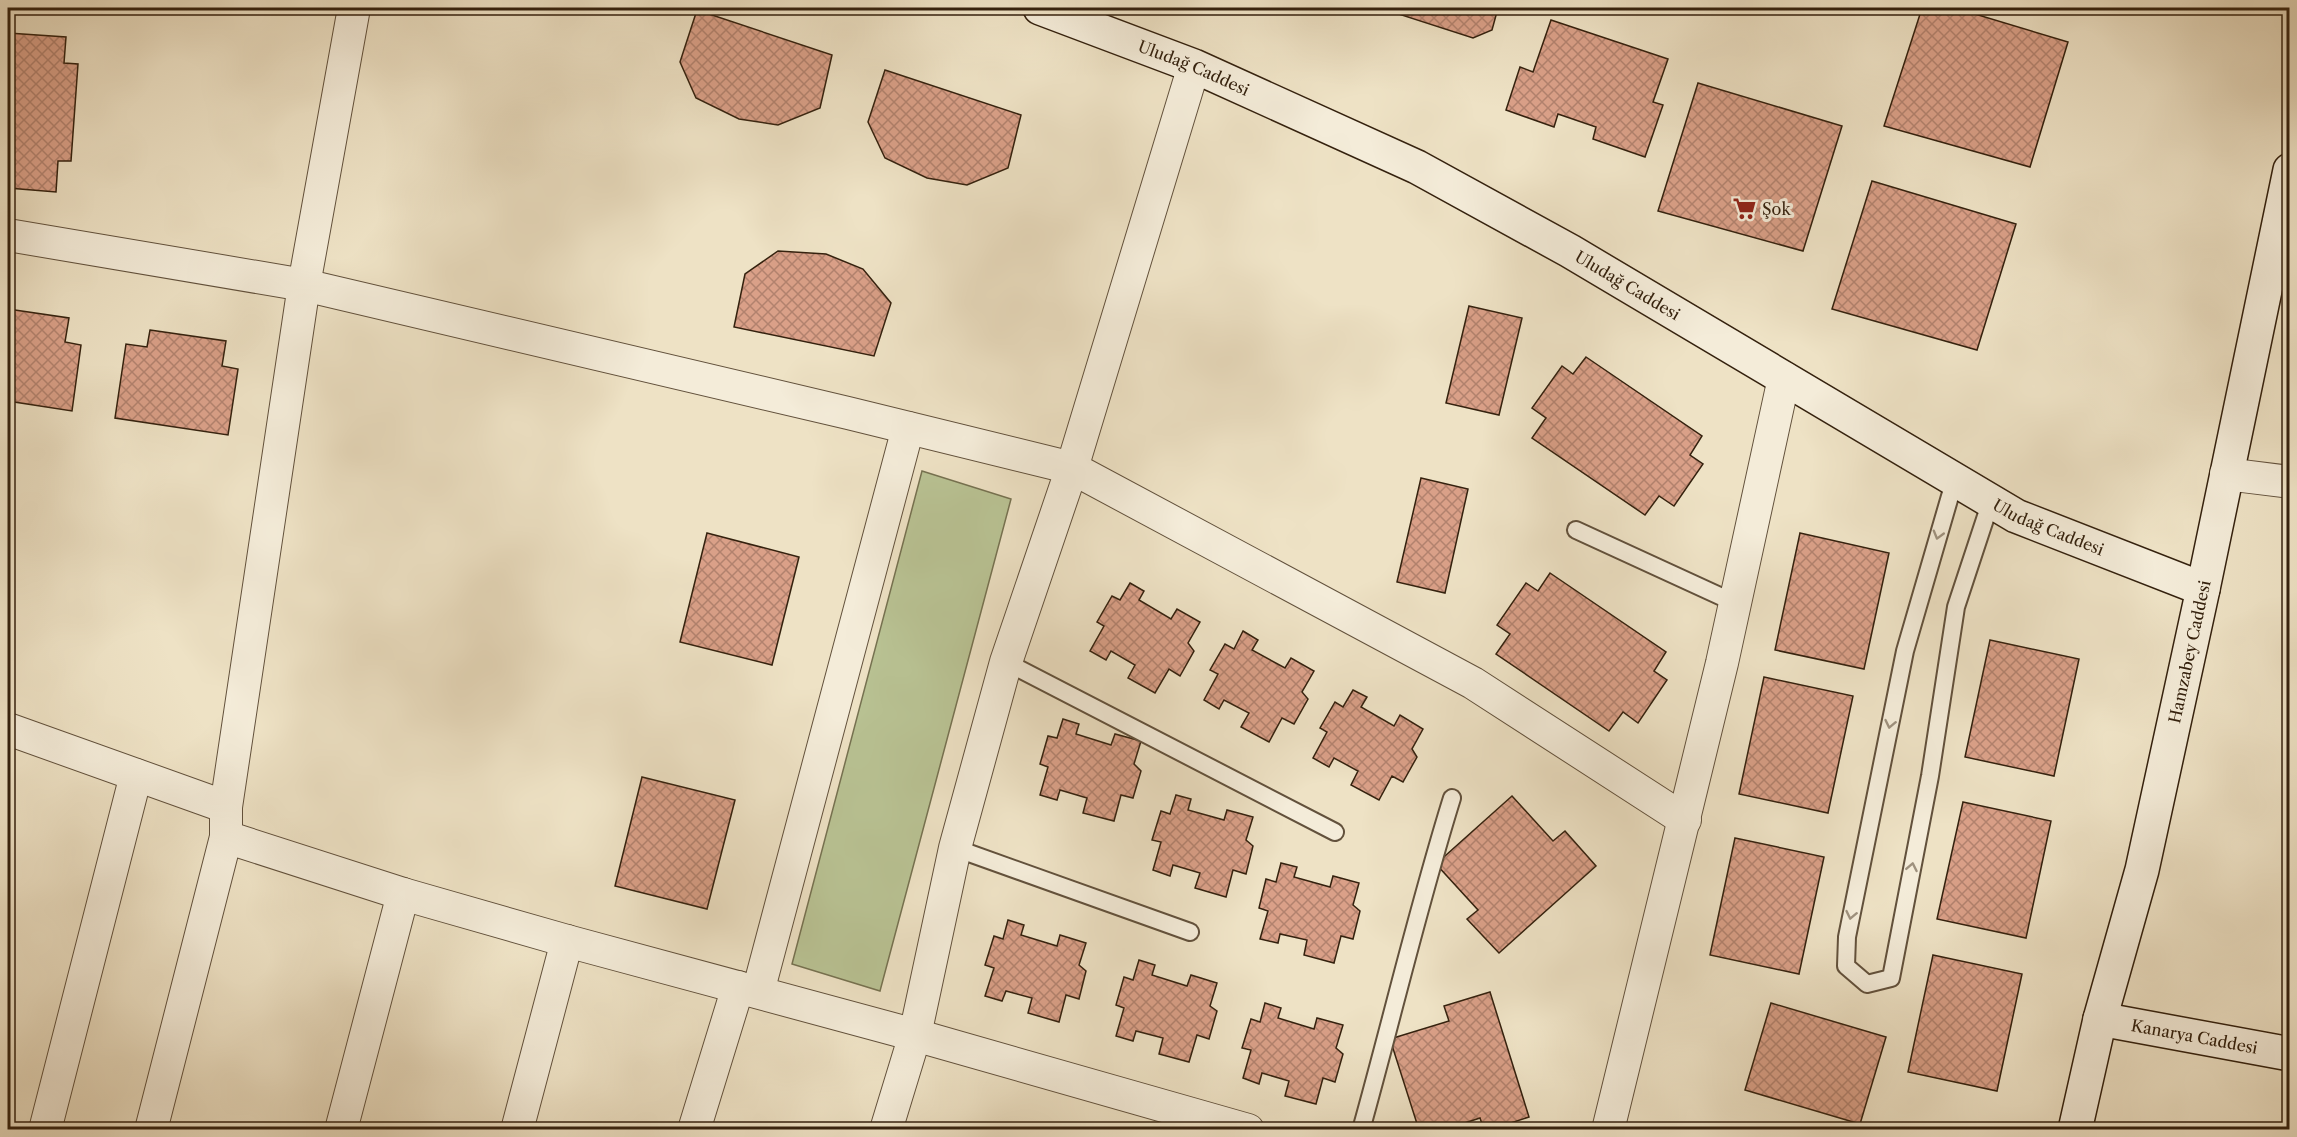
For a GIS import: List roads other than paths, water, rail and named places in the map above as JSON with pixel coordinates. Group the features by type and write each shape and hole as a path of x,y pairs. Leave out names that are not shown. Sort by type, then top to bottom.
{"street":[{"path":"152,1130 226,822 304,285 354,8"},
{"name":"Uludağ Caddesi","path":"1040,8 1194,66 1417,167 1570,252 2016,516 2203,589"},
{"path":"886,1130 915,1035 955,848 1006,662 1072,468 1194,66"},
{"name":"Hamzabey Caddesi","path":"2075,1130 2100,1019 2142,870 2203,589 2289,170"},
{"path":"8,235 304,285 1072,468 1473,683 1685,820"},
{"path":"1608,1130 1736,603 1784,378"},
{"path":"694,1130 748,989 908,428"},
{"path":"2226,474 2289,482"},
{"path":"8,729 136,775 226,822 404,894 567,941 915,1035 1248,1130"},
{"path":"45,1130 136,775"},
{"path":"341,1130 404,894"},
{"path":"517,1130 567,941"},
{"name":"Kanarya Caddesi","path":"2100,1019 2289,1054"}],"lane":[{"path":"1955,479 1905,651 1847,937 1846,966 1867,984 1891,978 1930,776 1956,607 1991,501"},
{"path":"1576,530 1736,603"},
{"path":"1006,662 1335,832"},
{"path":"1361,1130 1427,877 1452,798"},
{"path":"955,848 1190,932"}],"place":[{"name":"Şok","path":"1744,209"}]}
